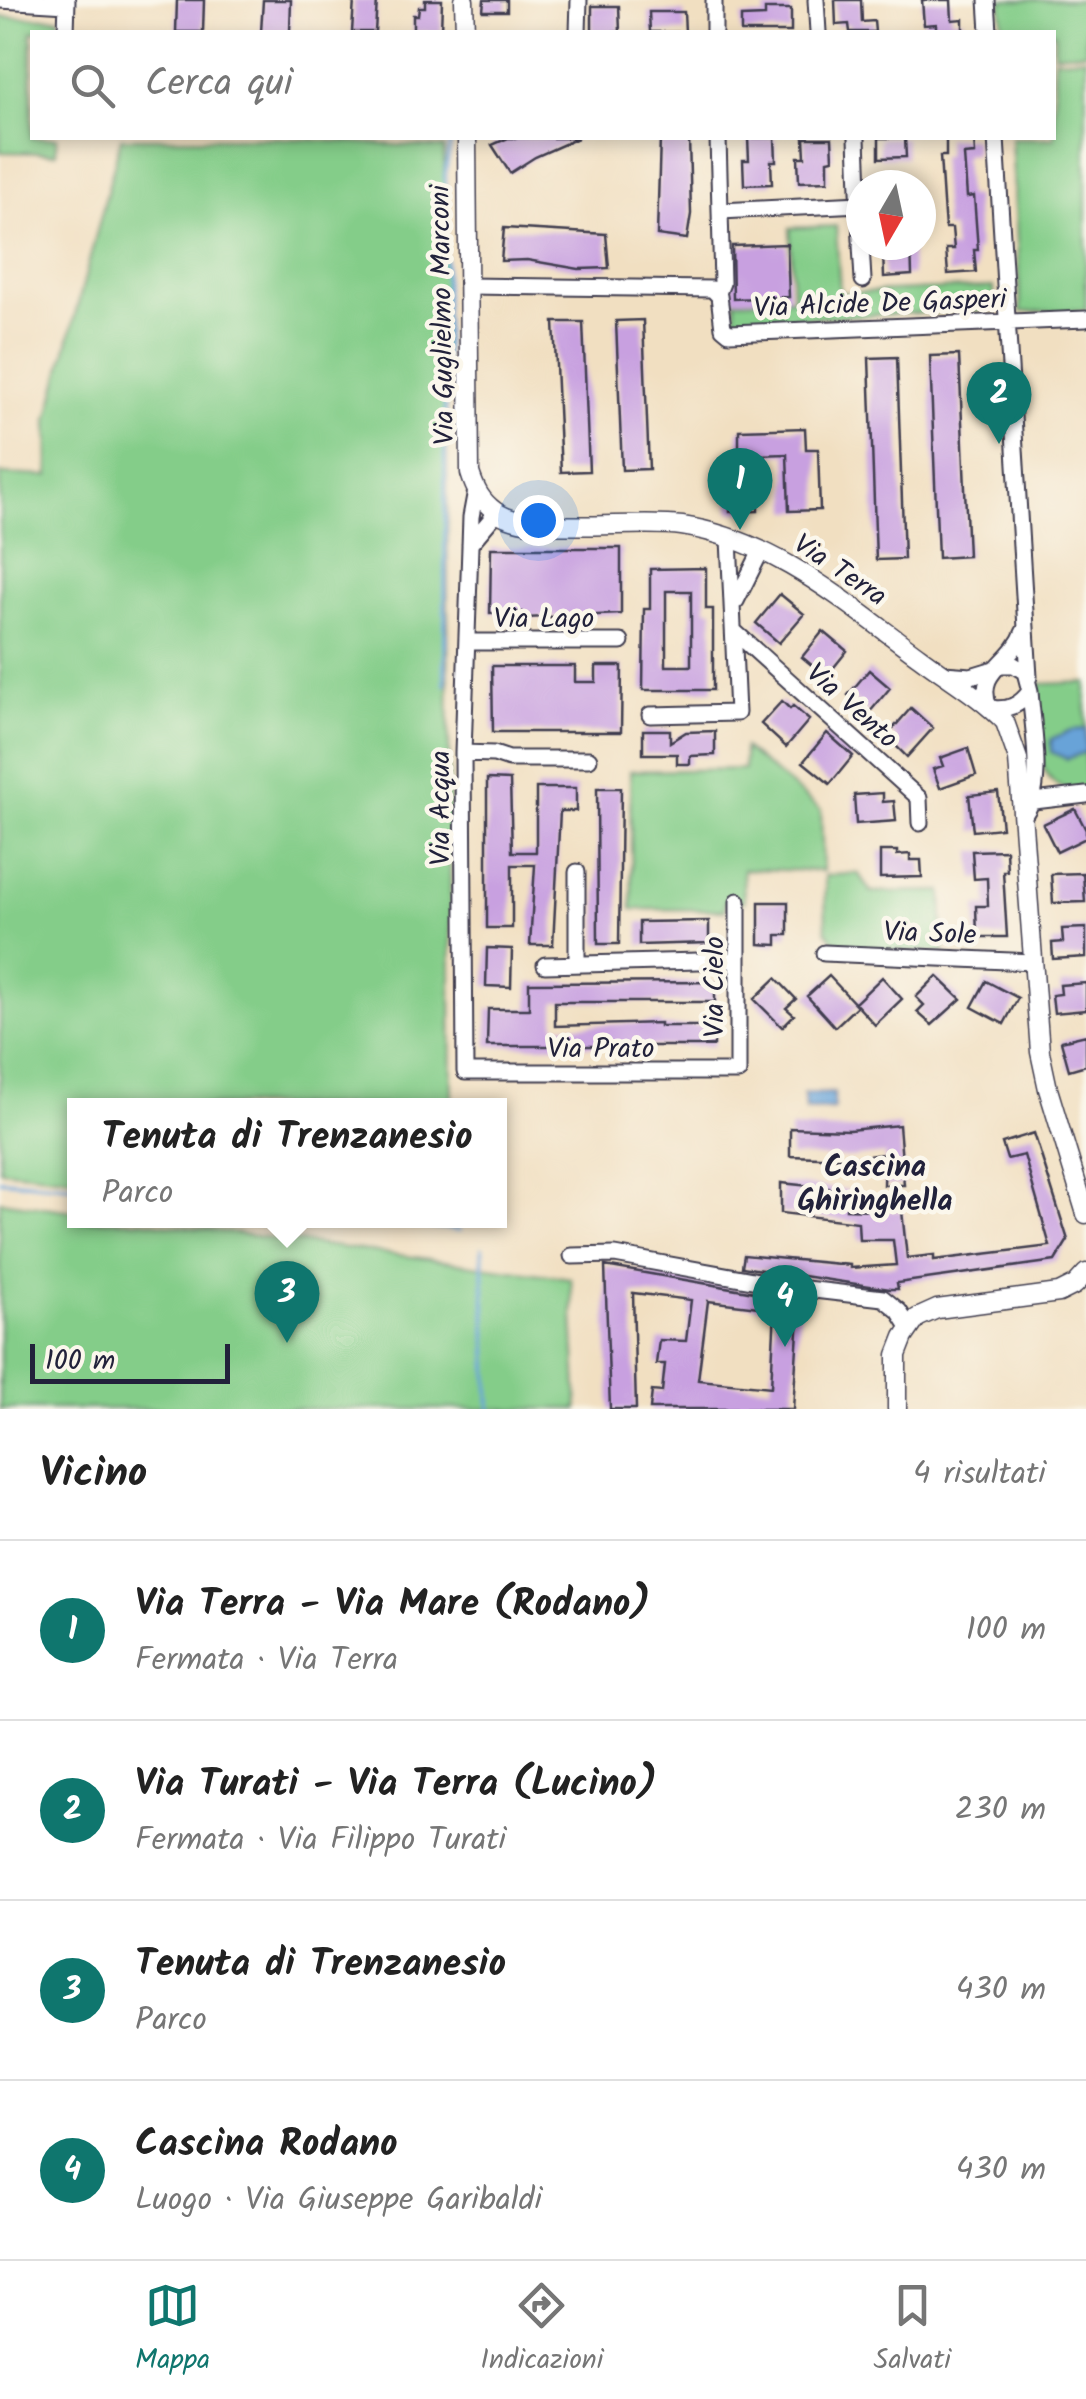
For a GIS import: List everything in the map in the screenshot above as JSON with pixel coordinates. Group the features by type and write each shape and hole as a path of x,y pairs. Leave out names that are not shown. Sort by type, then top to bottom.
{"street":[{"path":"0,0 67,2 66,30"},
{"path":"464,0 465,30"},
{"path":"578,0 578,30"},
{"path":"714,0 714,30"},
{"path":"816,0 818,30"},
{"path":"987,0 990,30"},
{"name":"Via Guglielmo Marconi","path":"467,140 470,473 476,490"},
{"path":"718,140 722,283 718,293"},
{"path":"857,140 858,170"},
{"name":"Via Terra","path":"996,140 1036,780 1028,809"},
{"path":"721,211 846,205"},
{"path":"861,260 862,280"},
{"name":"Via Alcide De Gasperi","path":"468,286 709,288 718,293 723,328 730,332 1086,320"},
{"path":"470,544 497,512 476,490"},
{"name":"Via Acqua","path":"465,1072 463,752 470,544 476,490"},
{"name":"Via Terra","path":"497,512 530,524 656,523 687,527 761,550 808,575 1005,722 1018,758 1028,809 1032,962 1044,1072 1086,1214"},
{"path":"650,715 736,713 736,632 729,538"},
{"path":"734,604 761,550"},
{"path":"943,674 972,676 998,667 1020,667 1030,684 1014,706 989,708 986,685 998,667 1016,649 1025,627"},
{"name":"Via Vento","path":"736,632 919,798 920,822"},
{"name":"Via Lago","path":"467,642 621,642"},
{"path":"463,752 509,759 589,759"},
{"path":"1036,780 1067,796"},
{"path":"1028,809 1067,796 1086,795"},
{"path":"577,872 577,964"},
{"name":"Via Cielo","path":"738,902 738,1072"},
{"name":"Via Sole","path":"824,952 1032,962"},
{"path":"545,965 737,960"},
{"name":"Via Prato","path":"465,1072 738,1072"},
{"path":"572,1256 615,1255 797,1288 875,1296 891,1302 905,1334"},
{"path":"897,1409 896,1364 905,1334 917,1318 937,1309 1059,1292 1075,1285 1086,1273"}],"green space":[{"path":"1001,0 1086,0 1086,52 1056,54 1056,30 1003,30"},
{"path":"0,17 59,18 59,30 30,30 30,140 57,140 56,153 0,152"},
{"path":"1086,57 1086,310 1021,312 1011,140 1056,140 1056,59"},
{"path":"120,140 313,140 444,148 452,1098 67,1098 67,1177 0,1170 0,474 49,476 48,420"},
{"path":"836,226 840,293 993,287 994,310 736,321 735,301 793,298 790,228"},
{"path":"1086,682 1086,792 1067,790 1053,782 1045,770 1038,719 1039,684"},
{"path":"744,748 821,810 823,871 743,869 744,902 725,901 725,910 632,909 630,771 744,769"},
{"path":"858,873 871,892 942,891 944,953 840,948 826,931 825,876"},
{"path":"0,1201 67,1210 67,1228 196,1228 571,1278 578,1409 0,1409"}],"water":[{"path":"1086,729 1086,752 1067,759 1051,752 1051,739 1071,730"},
{"path":"834,1093 834,1109 805,1110 804,1094"}],"building":[{"path":"177,0 204,0 203,30 176,30"},
{"path":"263,0 291,0 290,30 261,30"},
{"path":"354,0 377,0 375,30 352,30"},
{"path":"425,0 442,0 441,30 413,30 413,15 418,15 419,7 425,7"},
{"path":"484,0 507,0 507,11 483,11"},
{"path":"835,0 861,0 862,22 874,21 875,30 850,30 849,24 836,25"},
{"path":"922,0 951,0 952,20 963,19 963,30 936,30 936,24 924,25"},
{"path":"592,6 619,6 620,30 592,30"},
{"path":"765,9 791,9 791,30 741,30 741,17 765,16"},
{"path":"649,12 684,12 685,30 650,30"},
{"path":"503,140 573,140 510,173 492,145"},
{"path":"660,140 689,140 691,214 687,239 657,235"},
{"path":"748,140 775,140 772,184 744,185 743,160 749,160"},
{"path":"804,140 832,140 828,181 799,182 798,157 805,157"},
{"path":"879,140 905,140 906,157 879,158"},
{"path":"946,140 974,140 975,154 964,155 967,197 974,196 976,272 948,274 946,249 954,249 952,228 945,228 940,156 946,156"},
{"path":"504,228 606,234 609,268 501,261"},
{"path":"787,244 789,297 733,299 732,246"},
{"path":"883,260 912,260 912,275 884,277"},
{"path":"643,320 649,469 622,470 616,321"},
{"path":"554,322 583,322 589,471 561,472"},
{"path":"959,355 968,556 938,558 930,356"},
{"path":"897,357 904,559 876,560 869,358"},
{"path":"805,428 806,449 818,449 820,510 789,511 787,454 757,455 758,511 730,512 728,453 739,453 739,430"},
{"path":"491,548 621,548 621,614 524,618 523,612 490,613"},
{"path":"706,568 706,609 713,609 713,690 643,690 644,609 650,609 650,569","holes":["666,591 691,591 691,666 666,666"]},
{"path":"780,594 804,614 779,643 756,623"},
{"path":"823,631 847,651 826,677 802,657"},
{"path":"492,666 575,666 575,682 596,682 596,666 622,666 621,732 493,732"},
{"path":"869,670 890,688 869,713 848,695"},
{"path":"782,701 809,720 786,747 761,724"},
{"path":"911,708 933,728 907,757 894,744 898,740 890,732"},
{"path":"643,730 670,730 670,742 686,732 715,731 715,755 690,756 690,764 677,764 677,754 643,754"},
{"path":"827,733 853,756 830,784 803,762"},
{"path":"968,748 976,775 940,788 933,769 943,766 940,758"},
{"path":"487,779 510,780 512,852 536,852 536,788 576,788 576,811 560,811 553,945 530,945 535,865 512,865 512,928 487,928"},
{"path":"597,788 621,788 619,944 598,944"},
{"path":"998,792 1002,828 973,831 969,795"},
{"path":"883,793 883,802 894,801 896,821 856,824 854,795"},
{"path":"1075,809 1086,838 1057,852 1043,824"},
{"path":"1006,850 1007,871 1003,871 1007,937 977,937 976,906 988,906 987,878 974,879 972,851"},
{"path":"880,851 897,851 897,855 910,854 910,860 921,860 922,877 880,878"},
{"path":"1083,873 1085,902 1053,903 1051,874"},
{"path":"759,902 788,902 788,935 777,935 777,945 759,944"},
{"path":"709,921 709,943 639,945 639,922"},
{"path":"1086,928 1086,957 1053,959 1052,943 1063,942 1062,929"},
{"path":"487,948 512,949 511,987 486,986"},
{"path":"829,976 857,1006 835,1027 807,996"},
{"path":"937,976 961,999 932,1025 917,1012 924,1005 916,997"},
{"path":"882,977 902,999 875,1025 855,1003"},
{"path":"776,978 796,999 786,1008 794,1015 782,1027 754,999"},
{"path":"986,981 1018,998 1004,1024 972,1007"},
{"path":"715,982 715,1002 555,1002 555,1026 714,1026 714,1046 487,1046 488,1009 529,1009 529,983"},
{"path":"1086,983 1086,1010 1054,1013 1052,995 1061,994 1060,985"},
{"path":"1086,1035 1086,1065 1069,1070 1061,1041"},
{"path":"899,1125 904,1185 884,1185 885,1154 849,1158 790,1156 790,1128 849,1130"},
{"path":"1034,1133 1068,1240 1055,1261 897,1283 898,1289 742,1267 744,1255 850,1268 896,1265 893,1240 859,1240 858,1222 781,1213 781,1183 848,1190 846,1209 902,1211 907,1258 934,1255 934,1260 1050,1246 1024,1155 1007,1159 1002,1143"},
{"path":"605,1266 800,1300 793,1409 650,1409 652,1391 662,1392 665,1364 656,1364 659,1340 686,1341 691,1300 633,1293 636,1409 610,1409","holes":["708,1301 775,1309 771,1387 698,1380"]}],"waterway":[{"path":"445,684 445,175 451,140"},
{"path":"0,1180 67,1185"},
{"path":"443,1228 459,1230"},
{"path":"482,1248 490,1409"}],"place":[{"name":"Via Turati - Via Terra (Lucino)","path":"999,444"},
{"name":"Via Terra - Via Mare (Rodano)","path":"740,530"},
{"name":"Tenuta di Trenzanesio","path":"287,1343"},
{"name":"Cascina Rodano","path":"785,1347"}],"district":[{"name":"Cascina Ghiringhella","path":"875,1183"}]}
